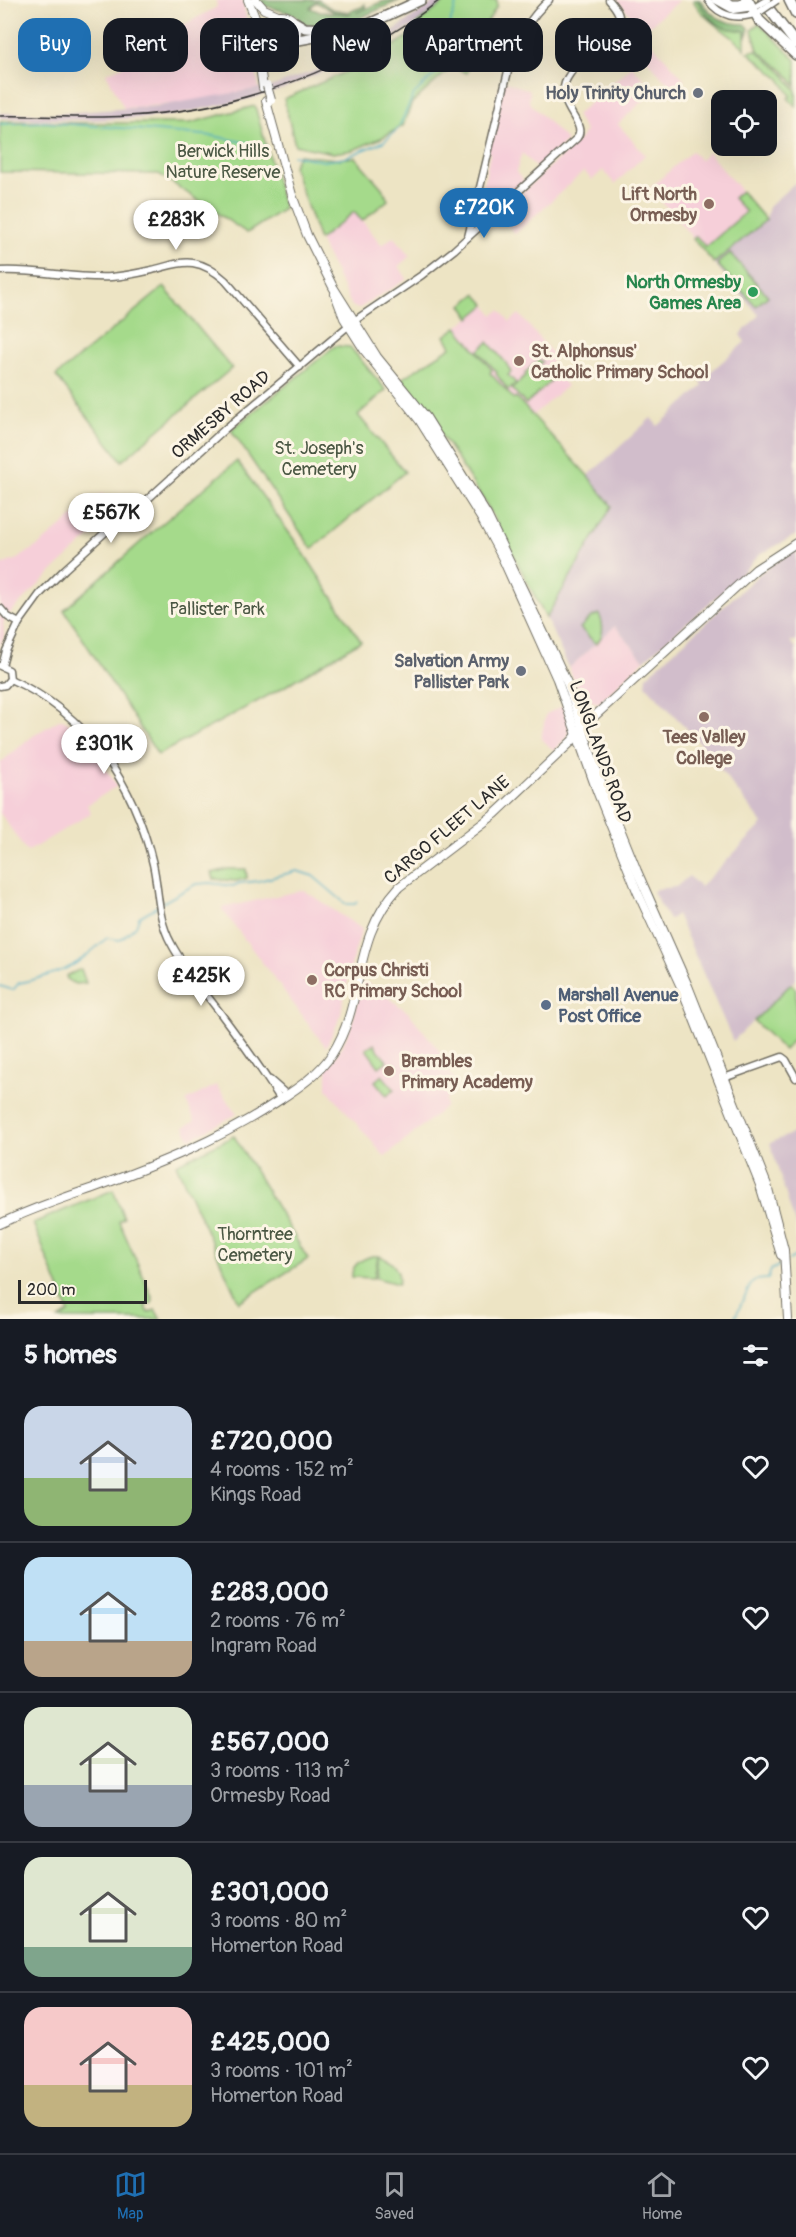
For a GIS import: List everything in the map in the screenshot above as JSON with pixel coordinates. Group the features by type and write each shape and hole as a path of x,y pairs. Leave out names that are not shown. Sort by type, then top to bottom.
{"highway":[{"path":"299,24 305,28 321,30 350,26 409,0"},
{"path":"299,40 358,29 421,0"},
{"path":"718,0 736,6 742,4 754,6 796,44"},
{"path":"769,0 796,35"},
{"path":"754,6 769,31 796,56"}],"main road":[{"path":"248,0 256,18"},
{"path":"256,0 264,9 290,18"},
{"name":"LONGLANDS ROAD","path":"273,18 278,15"},
{"name":"LONGLANDS ROAD","path":"261,72 292,195 307,235 333,287 338,303 379,371 420,421 481,518 502,557 557,679 579,732 622,854 767,1185 782,1242 784,1261"},
{"name":"LONGLANDS ROAD","path":"264,72 265,87"},
{"name":"CARGO FLEET LANE","path":"0,1224 40,1206 169,1157 231,1128 284,1097 318,1071 340,1039 352,1008 360,964 368,939 376,917 388,899 399,887 495,814 579,732 738,584 771,557 796,543"},
{"name":"LONGLANDS ROAD","path":"721,1079 760,1185 784,1261"},
{"path":"784,1261 788,1319"}],"street":[{"path":"468,238 510,63 517,43 529,21 549,0"},
{"name":"ORMESBY ROAD","path":"1,666 19,623 40,594 65,569 122,518 149,498 225,429 351,323 422,275 468,238 577,138 581,130 564,100 565,84 573,70 618,29 619,13 609,0"},
{"path":"708,0 717,10 726,15 743,17 754,6 769,0"},
{"path":"754,6 777,0"},
{"path":"473,213 483,224"},
{"path":"0,271 20,270 111,277 178,263 191,262 203,265 215,271 225,280 300,368"},
{"path":"0,608 8,617 19,623"},
{"path":"1,666 9,670 10,680"},
{"path":"0,686 10,680"},
{"path":"10,680 27,687 62,711 87,734 117,773 137,811 144,831 153,866 161,918 168,938 177,955 284,1097"},
{"path":"721,1079 783,1057 796,1078"}],"shaded area":[{"path":"216,0 243,0 246,18 200,18 200,72 256,72 259,89 193,102 124,108 106,73 188,72 188,23 217,7"},
{"path":"437,0 448,0 424,18 412,18"},
{"path":"617,0 679,0 652,23 652,18 633,18"},
{"path":"403,24 403,32 391,39 391,32"},
{"path":"652,44 685,80 674,90 652,65"},
{"path":"311,72 323,72 283,89 254,98 175,115 89,120 0,118 0,113 51,114 159,106 273,86"},
{"path":"625,72 637,72 654,91 618,124 645,155 615,184 603,170 592,180 584,171 515,234 498,215 581,138 585,131 576,115"},
{"path":"501,80 530,90 529,102 567,141 537,169 522,153 516,172 524,181 488,214 480,204 490,153 487,152 491,126"},
{"name":"Lift North Ormesby","path":"692,151 700,160 708,152 766,220 714,263 650,188"},
{"path":"796,182 796,535 759,555 738,578 644,660 615,626 569,668 546,618 612,506 588,476 651,418 658,426 703,386 700,381 745,342 740,335 759,315 714,263 766,220 769,206"},
{"path":"354,211 382,245 394,236 410,256 399,266 407,279 358,309 352,306 319,240"},
{"name":"St. Alphonsus' Catholic Primary School","path":"486,305 493,315 500,310 510,322 519,314 556,358 549,364 567,386 533,415 516,397 499,413 475,386 492,370 457,327"},
{"path":"102,493 117,513 7,616 3,623 4,635 0,648 0,565 16,560 39,545"},
{"path":"796,549 796,641 790,641 796,648 796,979 733,1041 677,914 669,920 653,892 656,889 676,887 689,876 700,887 763,824 698,741 646,685 647,676 763,571"},
{"path":"615,626 644,660 599,703 582,699 569,668"},
{"path":"563,706 570,725 568,736 554,751 541,738 546,714"},
{"path":"59,720 65,720 94,751 117,786 87,805 91,813 27,852 0,813 0,763 34,735"},
{"name":"Corpus Christi RC Primary School","path":"304,890 362,929 353,957 340,1018 326,1047 221,908"},
{"name":"Brambles Primary Academy","path":"362,982 373,986 409,1013 454,1069 449,1073 457,1082 456,1090 445,1100 446,1106 385,1157 327,1089 327,1067 345,1040 353,1020"},
{"path":"216,1085 237,1114 190,1139 184,1127 195,1121 186,1101"},
{"path":"796,1132 796,1227 770,1143"}],"green space":[{"path":"259,0 319,0 332,9 348,12 365,4 365,9 356,13 382,2 400,0 360,18 311,18 311,25 305,24 293,14 266,6","holes":["316,2 334,12 352,14 320,12 310,8"]},
{"path":"448,0 497,0 497,6 490,18 424,18"},
{"path":"693,0 697,0 712,21 727,28 745,31 745,49 710,20"},
{"path":"697,0 700,0 719,18 731,23 745,24 749,28 746,38 745,31 730,29 715,22"},
{"path":"759,23 796,60 796,86 785,72 758,50 752,30"},
{"path":"403,40 403,72 446,72 412,103 403,126 353,150 333,153 295,145 284,99 345,72 391,72 391,48"},
{"path":"756,50 783,73 796,90 796,107 788,98 791,96 780,79 748,52"},
{"name":"Berwick Hills Nature Reserve","path":"255,106 284,209 247,233 159,174 0,172 0,121 190,123"},
{"path":"298,155 337,159 355,157 382,188 388,200 362,221 354,212 319,240 293,166"},
{"path":"741,191 766,220 714,263 693,239 696,236 706,247 746,212 733,198"},
{"path":"730,253 768,296 756,306 717,264"},
{"path":"164,287 232,368 122,461 56,376"},
{"path":"476,294 486,305 470,318 462,305"},
{"path":"457,327 492,370 490,373 514,399 516,397 588,476 612,506 546,618 491,512 449,446 400,380 451,347 445,336"},
{"path":"488,342 506,363 511,372 508,375 516,383 508,390 496,374 497,372 478,351"},
{"name":"St. Joseph's Cemetery","path":"335,346 350,347 386,390 358,415 405,472 312,549 231,430"},
{"path":"539,360 542,362 537,366 551,381 526,404 512,389"},
{"name":"Pallister Park","path":"237,461 303,552 361,641 282,688 158,755 64,610"},
{"path":"599,614 603,630 596,644 580,628 590,618"},
{"path":"228,869 246,869 247,878 236,881 214,879 212,873"},
{"path":"81,969 86,983 75,984 67,979 66,976"},
{"path":"791,984 796,989 796,1037 784,1050 754,1021"},
{"path":"374,1044 387,1061 379,1067 366,1049"},
{"path":"382,1075 394,1089 387,1096 375,1081"},
{"name":"Thorntree Cemetery","path":"234,1136 308,1259 239,1302 176,1164"},
{"path":"113,1190 124,1218 119,1221 153,1299 152,1303 145,1306 148,1313 155,1310 161,1319 59,1319 69,1313 33,1223"},
{"path":"372,1256 378,1256 374,1278 352,1277 355,1266"},
{"path":"379,1256 388,1260 397,1270 398,1284 376,1278"}],"waterway":[{"path":"293,155 324,161 344,158 383,142 398,129 414,94 445,64 451,20 458,0"},
{"path":"0,124 43,122 145,130 214,136 267,147"},
{"path":"162,903 196,884 233,886 297,871 313,876 346,904 357,902"},
{"path":"0,986 13,990 19,983 47,976 69,967 107,938 120,940 136,926 139,917 158,906"},
{"path":"789,1260 796,1256"},
{"path":"734,1319 752,1282 768,1279 771,1270 782,1264"}],"railway":[{"path":"0,116 128,116 212,105 253,95 293,82 370,46 406,25 440,0"}],"place":[{"name":"Holy Trinity Church","path":"698,93"},
{"name":"Lift North Ormesby","path":"709,204"},
{"name":"North Ormesby Games Area","path":"753,292"},
{"name":"St. Alphonsus' Catholic Primary School","path":"519,361"},
{"name":"Salvation Army Pallister Park","path":"521,671"},
{"name":"Tees Valley College","path":"704,717"},
{"name":"Corpus Christi RC Primary School","path":"312,980"},
{"name":"Marshall Avenue Post Office","path":"546,1005"},
{"name":"Brambles Primary Academy","path":"389,1071"}]}
